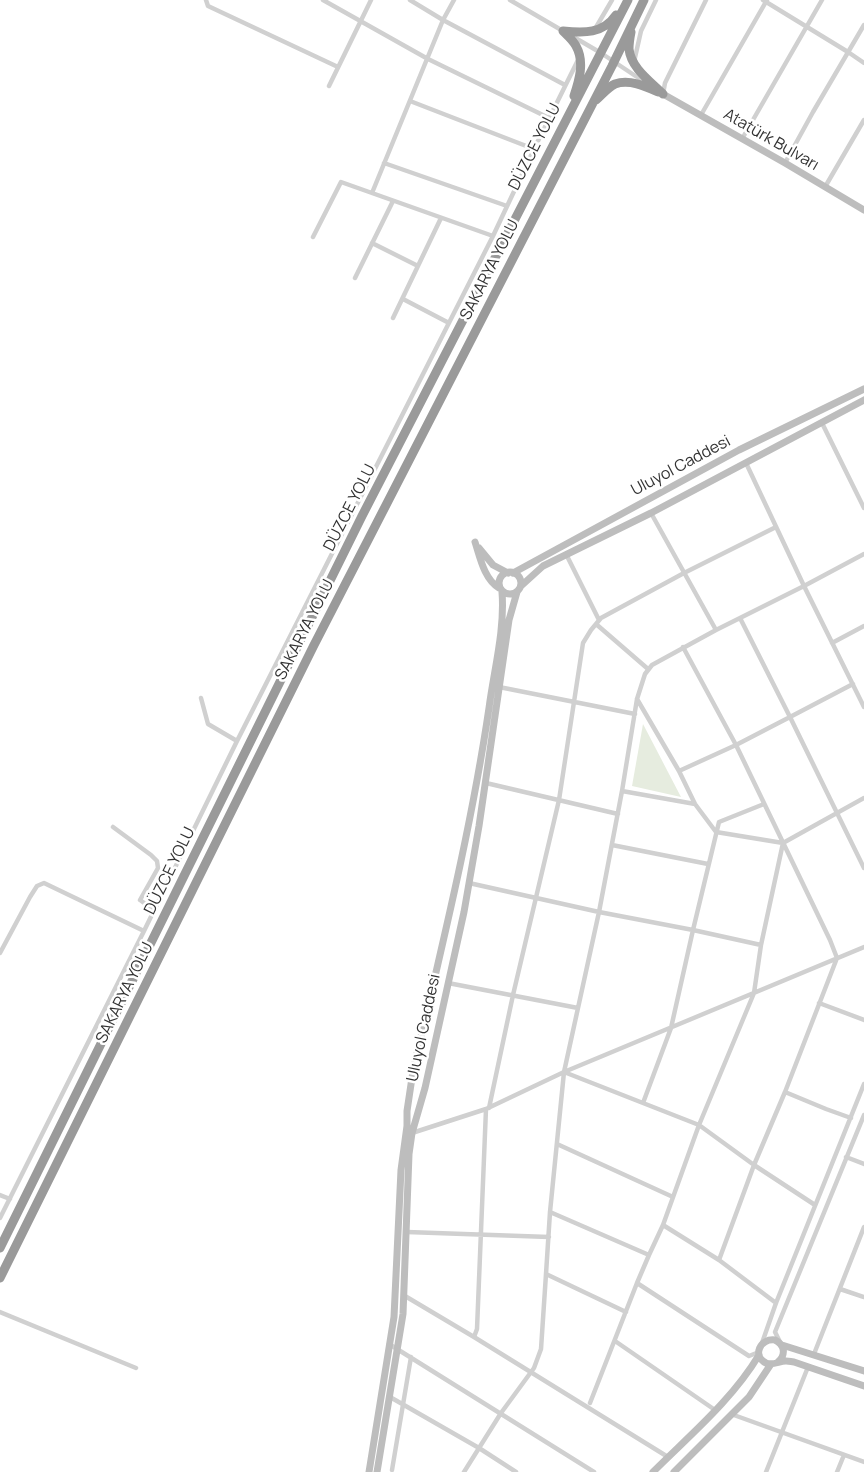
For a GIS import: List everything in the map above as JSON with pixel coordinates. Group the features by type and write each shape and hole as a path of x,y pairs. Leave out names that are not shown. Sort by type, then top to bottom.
{"highway":[{"path":"563,31 594,31 610,23 627,0"},
{"name":"DÜZCE YOLU","path":"0,1248 358,524 627,0"},
{"name":"SAKARYA YOLU","path":"0,1278 314,645 614,62 644,0"},
{"path":"632,24 629,48 634,63 641,73 663,94"},
{"path":"563,31 576,46 581,63 578,83 566,121"},
{"path":"592,104 613,85 625,82 647,87 663,94"}],"main road":[{"name":"Atatürk Bulvarı","path":"663,94 864,210"},
{"name":"Uluyol Caddesi","path":"510,573 739,450 864,389"},
{"name":"Uluyol Caddesi","path":"377,1472 405,1296 409,1154 412,1133 425,1088 469,883 486,783 509,620 519,589 543,566 651,513 864,400"},
{"path":"475,542 493,564 519,578 519,589 511,595 494,585 482,563 475,542"},
{"path":"501,590 500,578 510,573"},
{"name":"Uluyol Caddesi","path":"369,1472 394,1317 401,1170 407,1126 407,1111 413,1071 476,789 503,609 501,590"},
{"path":"653,1472 740,1382 750,1370 765,1341 772,1339 781,1344 864,1371"},
{"path":"674,1472 749,1397 774,1363 781,1360 784,1353 781,1344"},
{"path":"760,1351 765,1362 794,1362 864,1386"}],"street":[{"path":"206,0 208,6 338,67"},
{"path":"323,0 428,59 549,118"},
{"path":"328,86 371,0"},
{"path":"410,0 443,20 565,85"},
{"path":"372,193 443,20 454,0"},
{"path":"510,0 601,53 663,94 665,83 706,0"},
{"path":"594,31 612,1 606,0"},
{"path":"634,63 641,31 656,0"},
{"path":"742,139 822,0"},
{"path":"701,115 765,1 848,52 864,64"},
{"path":"785,163 864,24"},
{"path":"0,1218 237,741 493,236 580,57"},
{"path":"410,101 534,149"},
{"path":"825,187 864,120"},
{"path":"384,163 507,206"},
{"path":"313,237 341,182 493,236"},
{"path":"355,278 393,201"},
{"path":"393,318 441,218"},
{"path":"372,243 418,266"},
{"path":"403,299 449,323"},
{"path":"822,423 864,508"},
{"path":"746,463 832,643 853,684 862,696 864,707"},
{"path":"651,513 716,630"},
{"path":"474,1337 477,1329 480,1234 488,1108 559,800 583,643 597,622 684,573 776,527"},
{"path":"566,554 597,622 648,669"},
{"path":"464,1472 501,1413 534,1368 541,1349 550,1212 564,1072 599,912 637,699 644,674 652,665 716,630 864,554"},
{"path":"740,618 864,868"},
{"path":"832,643 864,626"},
{"path":"684,648 736,745 837,958 785,1092 754,1165 720,1260"},
{"path":"679,771 736,745 853,684"},
{"path":"499,687 635,714"},
{"path":"201,698 208,724 237,741"},
{"path":"637,699 679,771 695,804 716,832 783,843 864,798"},
{"path":"486,783 618,814"},
{"path":"622,791 695,804"},
{"path":"643,1103 671,1028 719,822 764,804"},
{"path":"112,827 157,861 158,868 140,900 154,910"},
{"path":"590,1403 637,1283 663,1225 699,1125 754,993 761,945 783,843"},
{"path":"612,845 708,864"},
{"path":"0,953 30,897 37,886 44,883 144,931"},
{"path":"469,883 761,945"},
{"path":"404,1144 412,1133 488,1108 564,1072 864,947"},
{"path":"448,983 578,1008"},
{"path":"819,1003 864,1020"},
{"path":"564,1072 699,1125 754,1165 815,1205"},
{"path":"637,1283 749,1356 760,1351 776,1303 864,1084"},
{"path":"785,1092 851,1118"},
{"path":"781,1344 775,1332 864,1114"},
{"path":"557,1144 673,1197"},
{"path":"846,1157 864,1164"},
{"path":"0,1195 10,1199"},
{"path":"550,1212 649,1255"},
{"path":"663,1225 720,1260 776,1303"},
{"path":"814,1354 863,1230"},
{"path":"407,1232 548,1237"},
{"path":"546,1274 626,1312"},
{"path":"840,1289 864,1297"},
{"path":"405,1296 668,1457"},
{"path":"0,1312 136,1368"},
{"path":"615,1341 715,1410"},
{"path":"390,1344 594,1472"},
{"path":"392,1470 411,1357"},
{"path":"766,1472 808,1367"},
{"path":"390,1397 479,1448 516,1472"},
{"path":"731,1414 864,1462"},
{"path":"837,1472 844,1454"}],"shaded area":[{"path":"643,724 681,797 632,786"}]}
